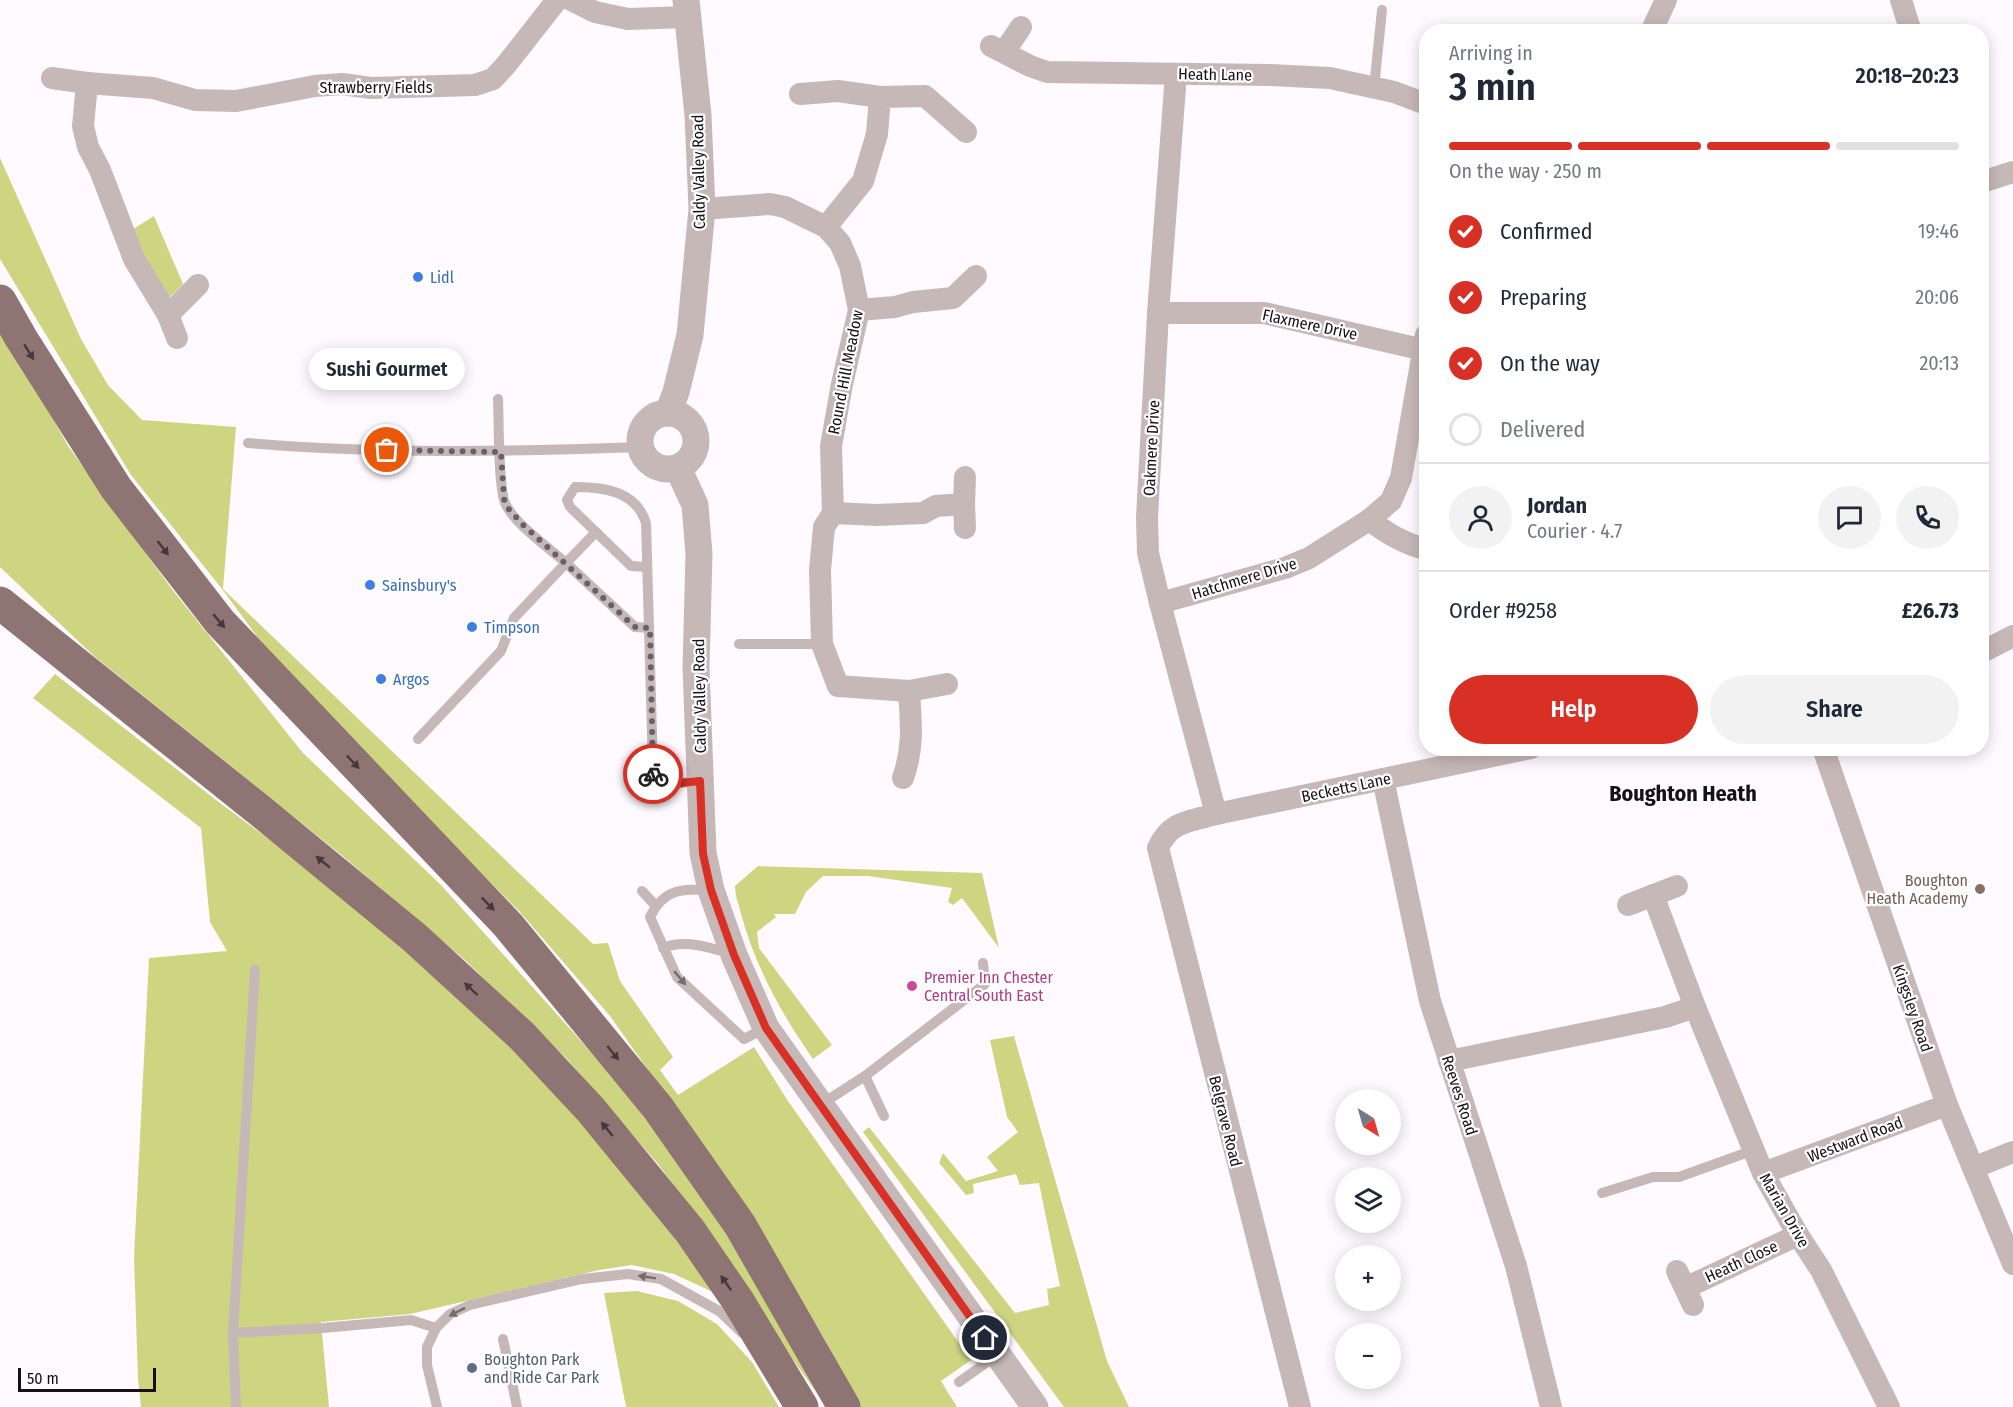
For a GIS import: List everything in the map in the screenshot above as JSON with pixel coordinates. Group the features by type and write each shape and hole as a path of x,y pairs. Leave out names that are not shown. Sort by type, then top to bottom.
{"highway":[{"path":"0,301 116,488 220,622 508,925 658,1108 740,1225 844,1407"},
{"path":"0,603 406,930 522,1036 591,1110 690,1231 738,1301 802,1407"}],"street":[{"name":"Strawberry Fields","path":"52,78 153,88 195,100 236,101 315,86 342,84 371,88 475,86 493,79 557,0"},
{"path":"571,0 595,12 628,19 686,9"},
{"path":"1655,24 1666,0"},
{"path":"1901,0 1908,24"},
{"name":"Caldy Valley Road","path":"668,413 676,392 690,335 702,209 698,115 686,9"},
{"name":"Heath Lane","path":"1021,27 998,49 1047,72 1330,78 1394,92 1419,101"},
{"name":"Oakmere Drive","path":"1176,74 1158,312 1147,518 1148,553 1216,814"},
{"path":"87,83 83,126 88,147 100,170 134,259 168,315 177,338"},
{"path":"800,94 838,91 880,97 925,96 966,132"},
{"path":"826,227 863,181 877,134 880,97"},
{"path":"1989,180 2013,172"},
{"name":"Round Hill Meadow","path":"702,209 770,204 785,207 826,227 840,243 850,266 859,310 831,446 833,513 824,527 820,570 822,644 838,686 909,691 947,684"},
{"path":"859,310 895,308 914,302 953,298 976,276"},
{"path":"168,315 198,285"},
{"name":"Flaxmere Drive","path":"1158,312 1264,313 1419,341"},
{"name":"Hatchmere Drive","path":"1160,603 1285,568 1319,552 1369,520 1391,501 1401,478 1419,376"},
{"path":"668,413 680,416 690,425 696,437 695,450 688,461 678,468 661,469 647,461 639,447 640,434 646,423 656,416 668,413"},
{"name":"Caldy Valley Road","path":"678,468 695,505 699,554 696,668 703,854 711,890 734,955 766,1028 1035,1407"},
{"path":"965,477 965,528"},
{"path":"833,513 877,515 923,513 936,506 964,504"},
{"path":"1369,520 1392,536 1419,547"},
{"path":"1989,648 2013,636"},
{"path":"903,778 909,761 912,741 909,691"},
{"name":"Becketts Lane","path":"1164,835 1174,826 1216,814 1492,756"},
{"name":"Kingsley Road","path":"1826,756 1947,1105 2013,1264"},
{"name":"Reeves Road","path":"1383,778 1430,1001 1516,1266 1551,1407"},
{"name":"Belgrave Road","path":"1164,835 1158,848 1160,862 1300,1407"},
{"path":"1628,904 1677,886"},
{"name":"Marian Drive","path":"1653,895 1695,1007 1763,1173 1821,1270 1883,1405"},
{"path":"1449,1061 1665,1017 1695,1007"},
{"name":"Westward Road","path":"1763,1173 1947,1105"},
{"path":"1973,1168 2013,1152"},
{"name":"Heath Close","path":"1685,1288 1798,1235"}],"lane":[{"path":"1374,88 1382,10"},
{"path":"498,399 502,487 506,506 522,524 635,627 650,628"},
{"path":"248,443 319,449 501,452 639,447"},
{"path":"647,567 631,566 570,507 567,500 575,487 599,487 620,492 643,513 646,523 650,628 652,786 700,781"},
{"path":"418,739 501,651 514,618 596,532"},
{"path":"739,644 822,644"},
{"path":"711,890 678,889 655,905 650,917 677,977 744,1039 766,1028"},
{"path":"642,891 655,905"},
{"path":"663,948 675,943 694,945 734,955"},
{"path":"819,1105 865,1076 985,984 983,963"},
{"path":"236,1407 233,1333 255,970"},
{"path":"865,1076 884,1116"},
{"path":"1602,1193 1653,1177 1678,1177 1754,1150"},
{"path":"437,1407 427,1365 427,1347 436,1328 450,1314 470,1305 582,1279 628,1274 661,1280 719,1311 779,1368"},
{"path":"233,1333 411,1320 436,1328"},
{"path":"503,1339 517,1407"},
{"path":"959,1382 997,1355"}],"green space":[{"path":"0,158 81,339 108,385 142,420 236,427 223,589 593,944 608,943 620,981 673,1057 660,1070 678,1095 754,1047 788,1101 971,1360 941,1381 957,1407 860,1407 824,1338 730,1186 610,1016 519,911 348,741 281,669 222,589 131,475 0,259"},
{"path":"154,216 183,284 166,298 130,231"},
{"path":"0,323 68,446 171,588 303,753 441,885 607,1070 676,1158 715,1214 824,1403 781,1343 720,1249 658,1164 566,1058 466,961 339,853 95,657 0,567"},
{"path":"55,674 297,860 396,942 474,1013 555,1090 616,1160 717,1294 674,1274 632,1265 599,1270 410,1314 321,1322 329,1407 141,1407 134,1257 149,958 227,951 210,922 201,828 33,698"},
{"path":"758,866 982,873 999,948 962,898 953,905 948,902 952,888 868,876 823,876 806,892 795,914 774,914 776,917 757,932 759,948 832,1045 813,1059 771,990 754,952 736,897 735,886"},
{"path":"1014,1036 1107,1361 1129,1407 1064,1407 863,1132 869,1127 1015,1313 1049,1305 1047,1289 1060,1286 1039,1183 1020,1185 1016,1174 973,1184 974,1193 966,1195 939,1163 943,1153 966,1181 998,1171 987,1157 1018,1132 1007,1117 990,1040"},
{"path":"637,1291 678,1301 717,1324 752,1362 779,1407 626,1407 604,1293"}],"way so far":[{"path":"387,450 501,452 502,487 506,506 522,524 635,627 650,628 653,774"}],"place":[{"name":"Lidl","path":"418,277"},
{"name":"Sushi Gourmet","path":"387,450"},
{"name":"Sainsbury's","path":"370,585"},
{"name":"Timpson","path":"472,627"},
{"name":"Argos","path":"381,679"},
{"name":"Boughton Heath Academy","path":"1980,889"},
{"name":"Premier Inn Chester Central South East","path":"912,986"},
{"name":"Boughton Park and Ride Car Park","path":"472,1368"}],"district":[{"name":"Boughton Heath","path":"1683,793"}],"route":[{"path":"653,774 652,786 700,781 703,854 711,890 734,955 766,1028 985,1338"}]}
